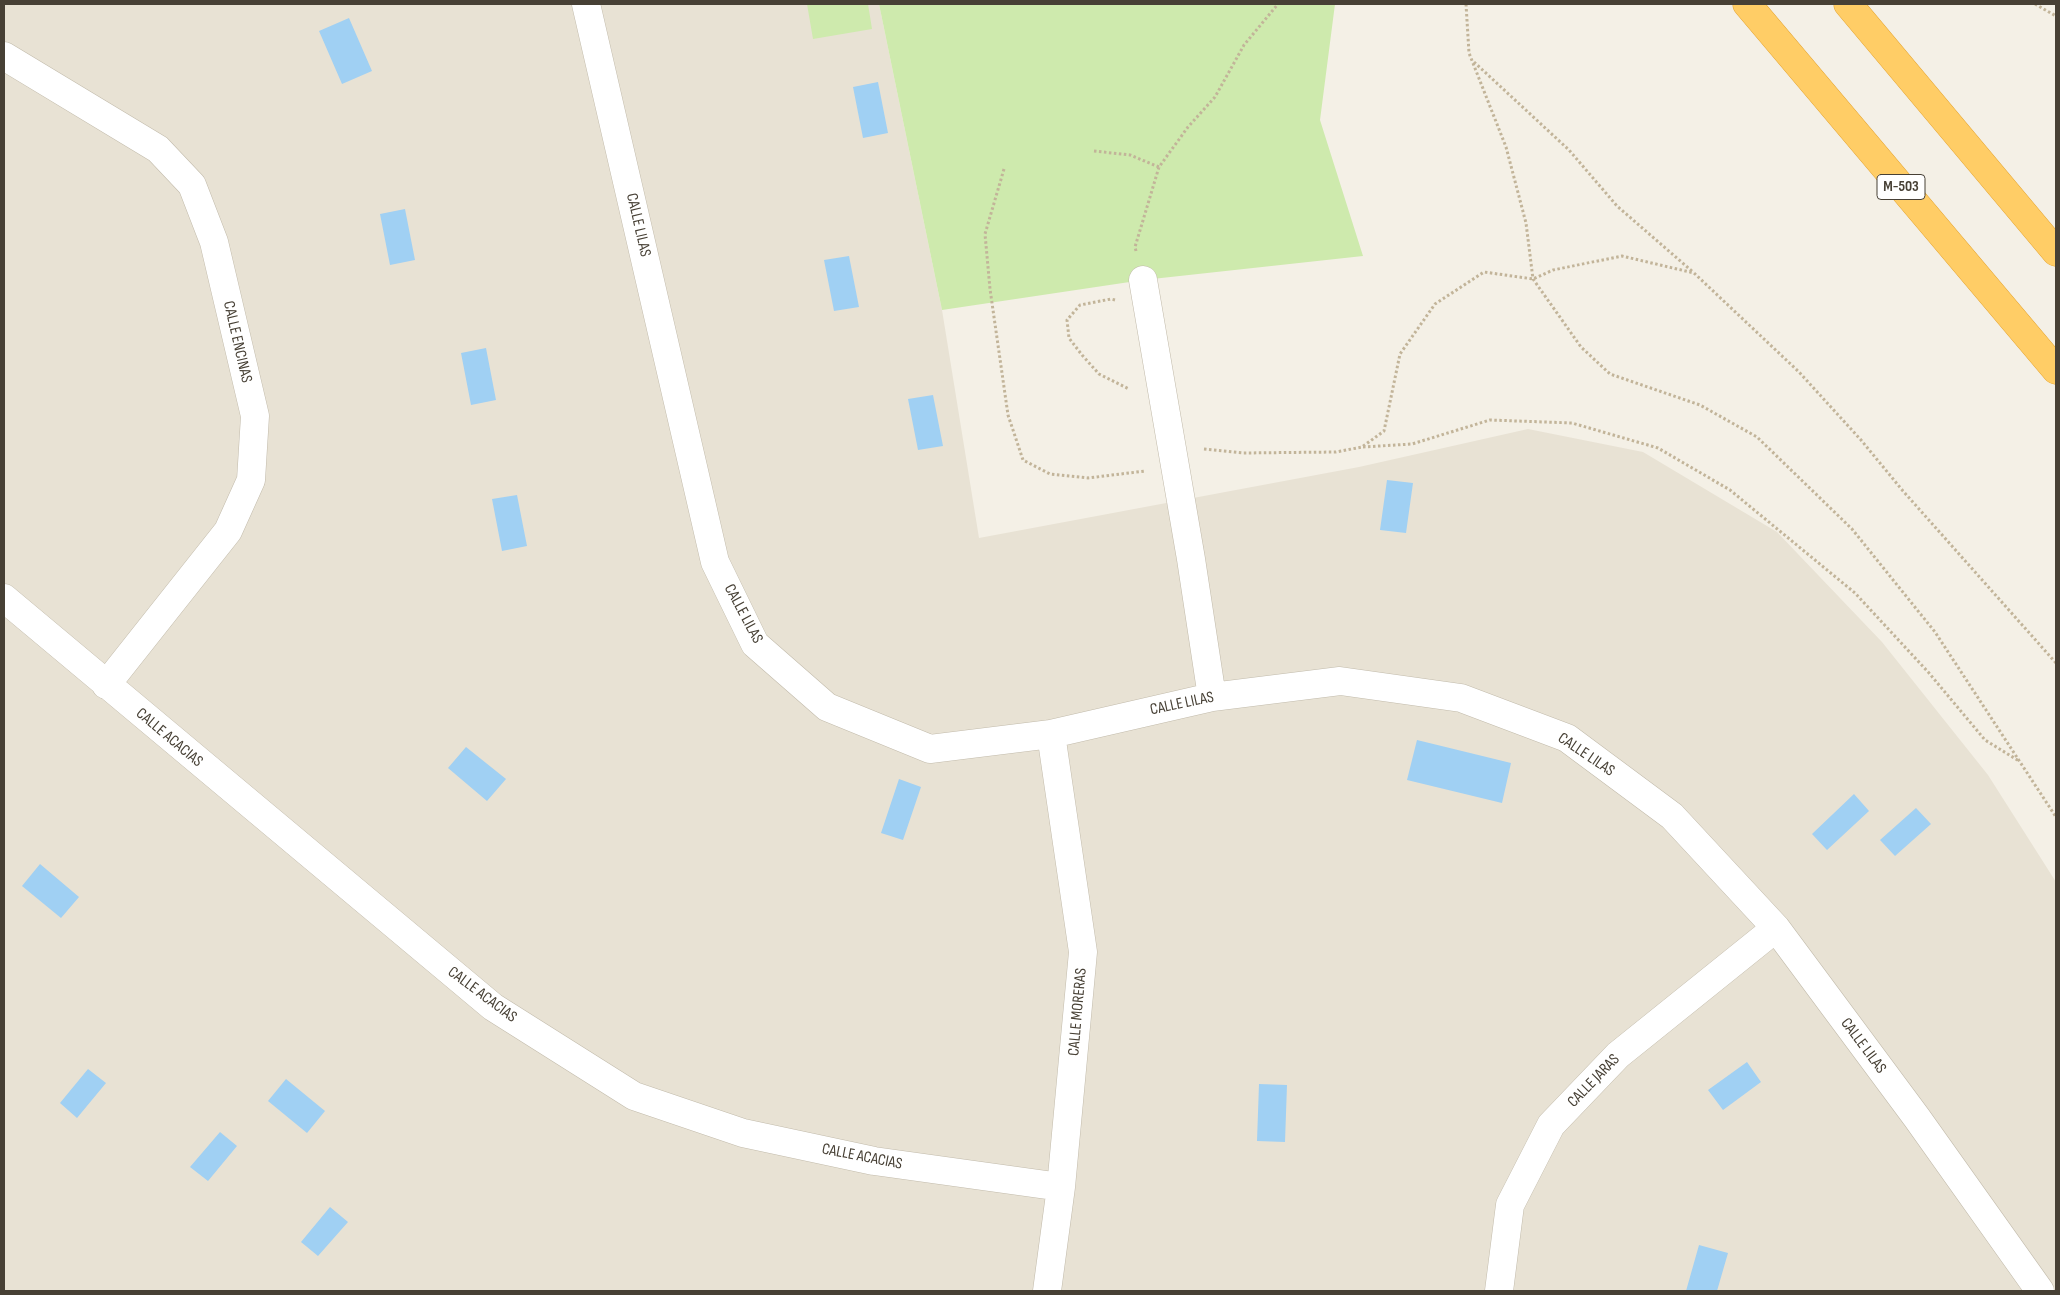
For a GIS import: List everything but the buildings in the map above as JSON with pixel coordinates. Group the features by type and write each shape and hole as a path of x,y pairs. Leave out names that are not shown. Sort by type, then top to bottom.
{"highway":[{"name":"M-503","path":"1747,4 2056,370"},
{"path":"1848,4 2056,252"}],"street":[{"name":"CALLE LILAS","path":"586,4 716,562 755,644 827,707 930,749 1051,734 1212,697 1340,681 1461,698 1567,738 1672,816 1776,928 1917,1118 2040,1291"},
{"name":"CALLE ENCINAS","path":"4,56 158,149 192,186 214,242 255,416 251,480 228,530 106,685"},
{"path":"1143,280 1212,697"},
{"name":"CALLE ACACIAS","path":"4,598 493,1007 634,1096 743,1133 874,1162 1061,1187"},
{"name":"CALLE MORERAS","path":"1047,1291 1061,1187 1084,952 1051,734"},
{"name":"CALLE JARAS","path":"1499,1291 1510,1205 1551,1125 1618,1055 1776,928"}],"path":[{"path":"1143,280 1135,247 1159,167 1188,127 1216,97 1244,45 1278,4"},
{"path":"1466,4 1469,53 1506,147 1526,223 1533,279 1581,347 1610,374 1700,404 1757,437 1852,529 1935,632 2056,817"},
{"path":"2035,4 2056,16"},
{"path":"1472,60 1569,150 1618,206 1694,273 1799,372 2056,662"},
{"path":"1094,151 1130,155 1159,167"},
{"path":"1004,169 985,234 990,289 1008,415 1024,460 1050,474 1088,478 1173,457 1243,453 1336,452 1362,447 1412,444 1490,420 1572,423 1658,448 1730,490 1855,593 1929,673 1984,740 2020,761"},
{"path":"1362,447 1384,431 1400,354 1435,304 1484,272 1533,279 1553,270 1622,256 1694,273"},
{"path":"1132,391 1125,385 1099,374 1093,368 1069,338 1067,320 1080,305 1111,298 1149,311"}],"shaded area":[{"path":"4,4 879,4 942,310 979,538 1359,467 1528,429 1643,452 1777,532 1882,642 1988,775 2056,882 2056,1291 4,1291"}],"green space":[{"path":"807,4 868,4 872,29 813,39"},
{"path":"879,4 1335,4 1320,120 1363,256 1143,280 942,310"}],"water":[{"path":"349,18 372,71 342,84 319,31"},
{"path":"878,82 888,133 863,138 853,87"},
{"path":"405,209 415,260 390,265 380,214"},
{"path":"849,256 859,307 834,311 824,260"},
{"path":"486,348 496,400 471,405 461,353"},
{"path":"933,395 943,446 918,450 908,399"},
{"path":"1387,480 1413,483 1406,533 1380,530"},
{"path":"517,495 527,546 502,551 492,499"},
{"path":"1417,740 1511,763 1502,803 1407,780"},
{"path":"466,747 506,779 487,801 448,768"},
{"path":"899,779 921,787 903,840 881,833"},
{"path":"1854,794 1869,811 1827,850 1812,834"},
{"path":"1916,808 1931,824 1895,856 1880,840"},
{"path":"40,864 79,897 61,918 22,886"},
{"path":"1747,1062 1761,1082 1723,1110 1708,1090"},
{"path":"88,1069 106,1083 77,1118 60,1103"},
{"path":"286,1079 325,1111 307,1133 268,1101"},
{"path":"1259,1084 1287,1085 1285,1142 1257,1141"},
{"path":"220,1132 237,1146 208,1181 190,1167"},
{"path":"330,1207 348,1222 318,1256 301,1242"},
{"path":"1699,1245 1728,1253 1717,1291 1686,1291"}]}
